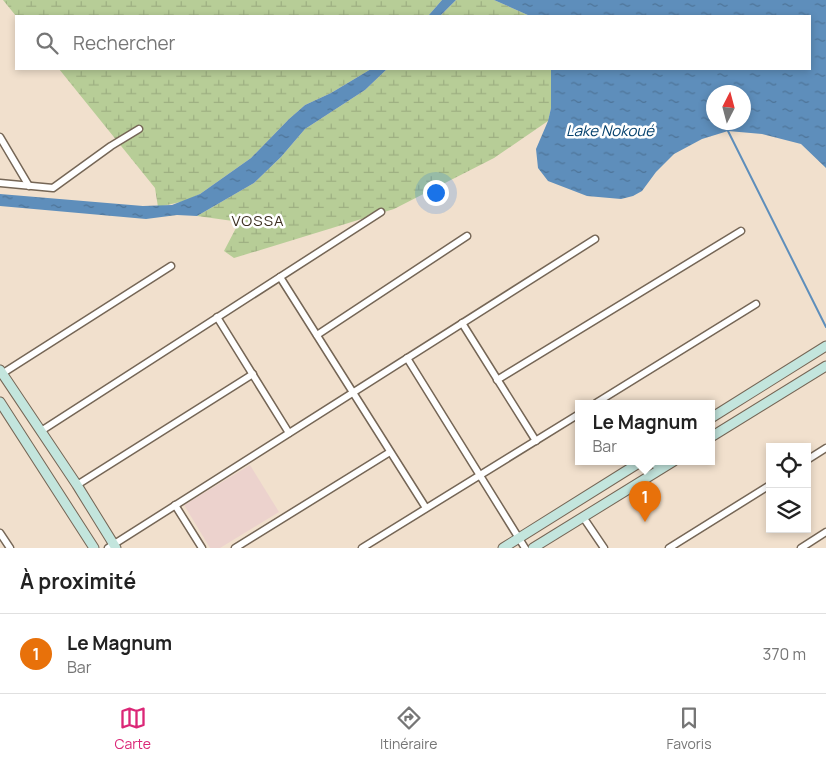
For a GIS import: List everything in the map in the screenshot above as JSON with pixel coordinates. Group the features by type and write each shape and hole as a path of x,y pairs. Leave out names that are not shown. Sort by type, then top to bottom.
{"main road":[{"path":"715,415 826,346"},
{"path":"715,435 826,366"},
{"path":"1,373 77,484 112,547"},
{"path":"0,402 94,548"},
{"path":"503,548 636,465"},
{"path":"657,465 660,469"},
{"path":"533,548 667,465"}],"street":[{"path":"0,183 53,188 111,146 139,129"},
{"path":"0,137 29,186"},
{"path":"40,431 381,212"},
{"path":"497,380 741,231"},
{"path":"317,335 467,236"},
{"path":"112,547 175,505 595,239"},
{"path":"1,373 171,266"},
{"path":"280,277 426,508"},
{"path":"601,400 756,304"},
{"path":"217,317 289,433"},
{"path":"462,323 536,441"},
{"path":"407,358 525,548"},
{"path":"77,484 253,374"},
{"path":"362,548 575,417"},
{"path":"811,457 826,448"},
{"path":"235,548 390,452"},
{"path":"669,548 766,487"},
{"path":"175,505 202,548"},
{"path":"583,517 604,548"},
{"path":"801,548 826,532"},
{"path":"1,536 10,548"}],"shaded area":[{"path":"250,465 279,512 220,548 210,548 184,505"}],"green space":[{"path":"3,0 442,0 429,15 15,15"},
{"path":"456,0 494,0 528,15 441,15"},
{"path":"60,70 369,70 331,93 305,105 251,158 200,194 185,201 158,207 155,188"},
{"path":"386,70 551,70 551,108 548,121 494,158 394,209 234,258 224,251 236,228 233,221 197,216 254,183 281,157 305,129 365,90"}],"water":[{"path":"442,0 456,0 441,15 429,15"},
{"name":"Lake Nokoué","path":"494,0 826,0 826,168 801,144 762,134 728,131 702,139 674,154 656,172 642,191 633,196 621,199 587,196 548,181 538,168 536,149 548,121 551,108 551,70 811,70 811,15 528,15"},
{"path":"369,70 386,70 365,90 305,129 281,157 254,183 197,216 177,215 146,219 0,206 0,194 143,206 172,205 200,194 251,158 305,105 331,93"}],"waterway":[{"path":"728,131 826,327"}],"place":[{"name":"Le Magnum","path":"645,522"}],"district":[{"name":"VOSSA","path":"258,220"}]}
